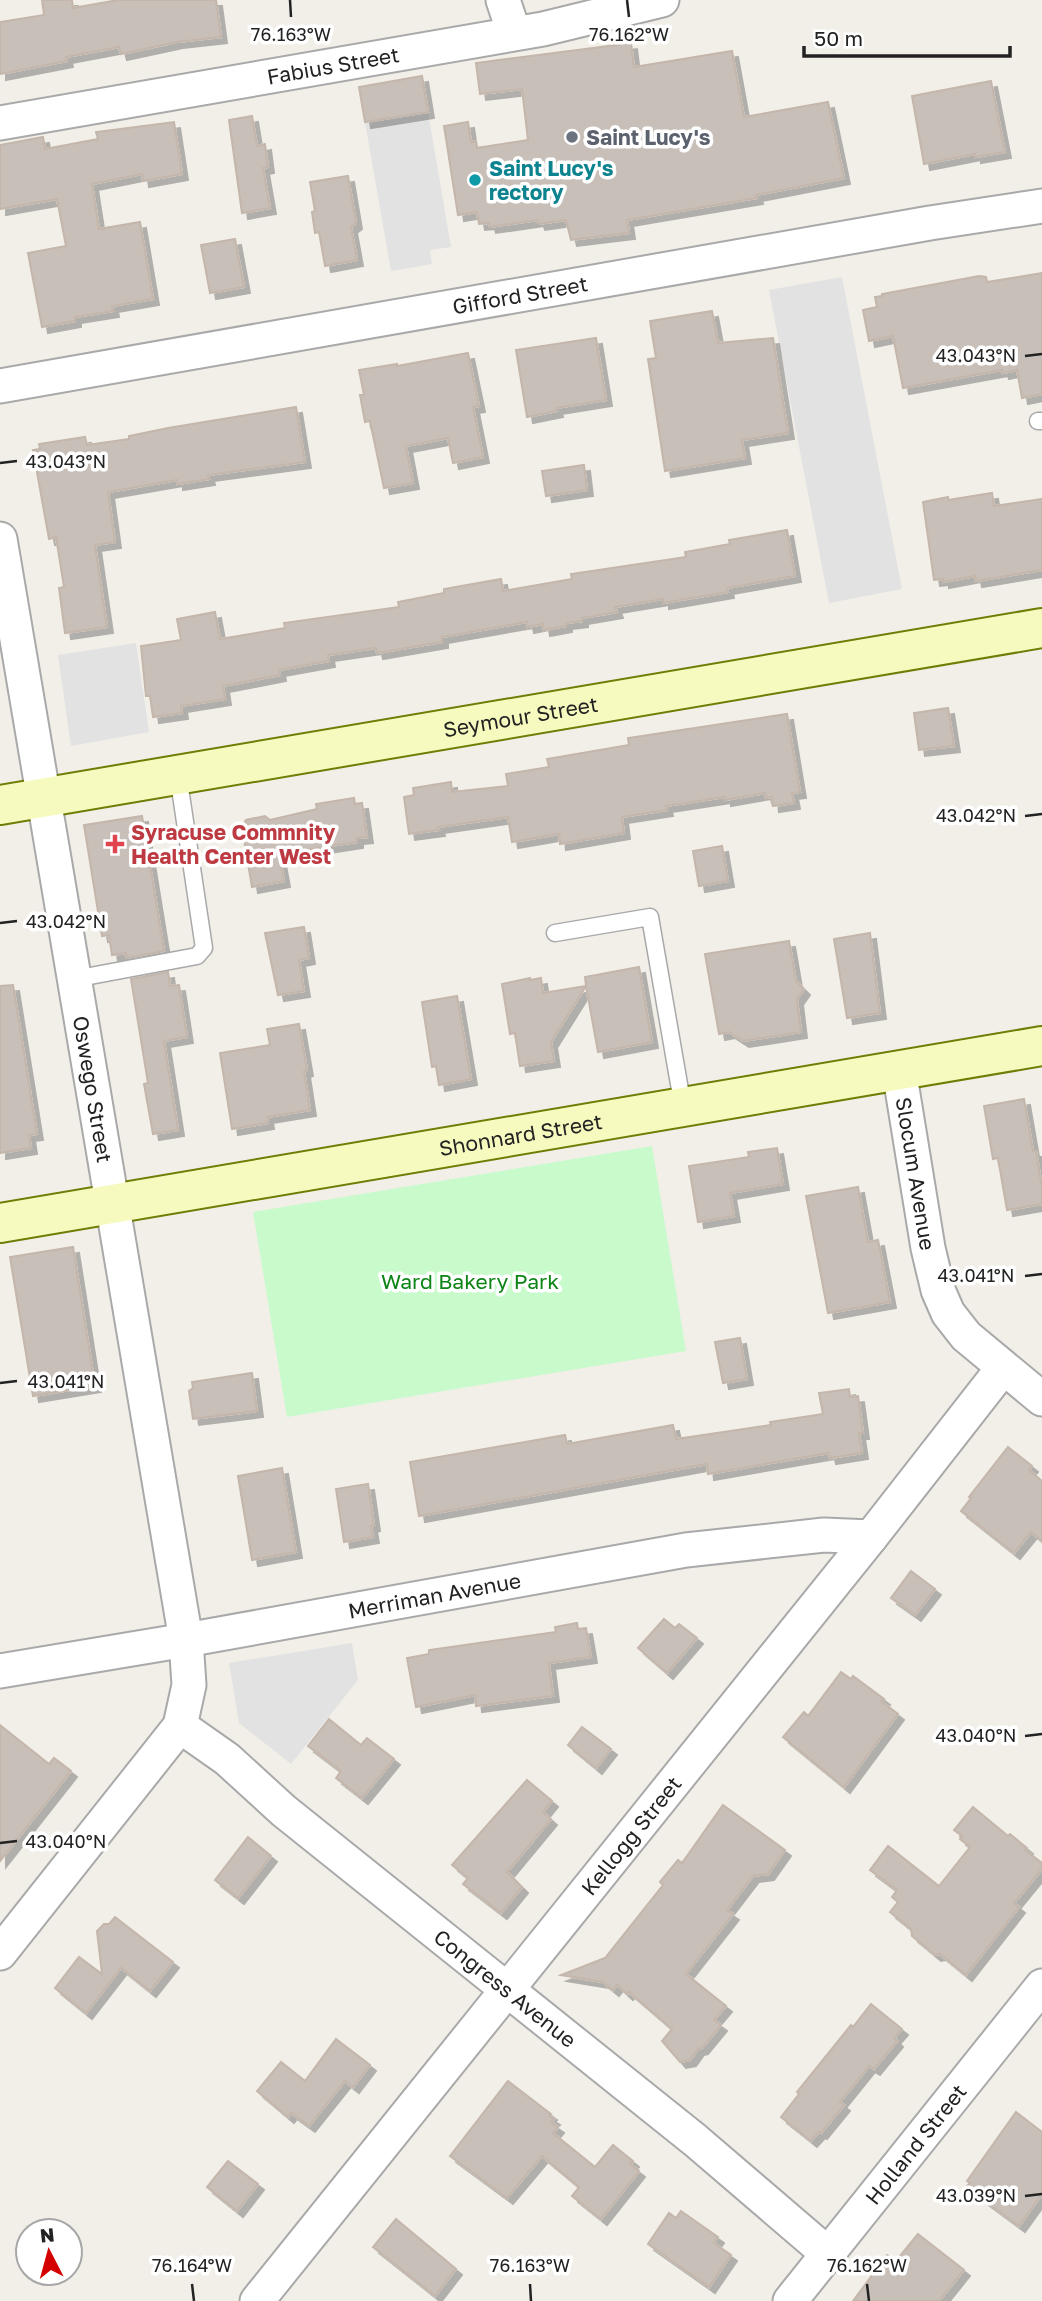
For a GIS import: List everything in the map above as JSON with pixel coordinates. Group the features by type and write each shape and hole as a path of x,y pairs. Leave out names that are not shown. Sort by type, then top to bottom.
{"street":[{"path":"503,0 514,33"},
{"name":"Fabius Street","path":"0,123 514,33 662,0"},
{"name":"Gifford Street","path":"0,386 1042,205"},
{"name":"Oswego Street","path":"0,539 186,1640 189,1685 180,1726"},
{"name":"Seymour Street","path":"0,805 1042,628"},
{"name":"Shonnard Street","path":"0,1223 1042,1046"},
{"name":"Slocum Avenue","path":"899,1070 928,1248 938,1290 948,1313 966,1336 1042,1399"},
{"name":"Kellogg Street","path":"257,2301 871,1537 1003,1368"},
{"name":"Merriman Avenue","path":"0,1671 686,1550 824,1535 871,1537"},
{"path":"0,1953 180,1726"},
{"name":"Congress Avenue","path":"180,1726 226,1759 284,1811 695,2140 828,2254"},
{"name":"Holland Street","path":"790,2301 1042,1986"}],"lane":[{"path":"74,979 197,956 204,948 178,775"},
{"path":"555,933 650,917 683,1107"}],"green space":[{"name":"Ward Bakery Park","path":"652,1146 686,1351 287,1417 253,1212"}],"shaded area":[{"path":"428,112 451,247 430,250 432,264 391,271 365,122"},
{"path":"842,277 902,589 829,603 769,290"},
{"path":"136,643 149,732 71,746 58,655"},
{"path":"352,1643 358,1680 291,1764 239,1723 229,1663"}],"building":[{"path":"42,0 72,0 73,8 118,0 216,0 221,37 177,42 121,54 119,47 66,57 67,61 0,74 0,22 44,15"},
{"path":"631,43 634,67 732,51 744,117 828,102 844,178 756,195 757,198 627,220 629,233 571,240 566,220 539,224 538,220 490,227 489,223 479,224 477,212 458,215 444,126 468,122 471,142 476,141 477,148 528,140 522,89 480,94 476,63"},
{"path":"422,76 428,112 365,122 359,87"},
{"path":"991,81 1005,152 975,157 975,154 924,164 912,96"},
{"path":"252,116 257,146 265,144 268,167 263,168 270,208 242,213 229,120"},
{"path":"174,122 182,174 143,181 142,174 92,184 99,229 140,222 153,299 112,306 113,311 75,317 75,321 42,327 28,253 66,246 57,199 0,209 0,145 43,137 45,149 98,139 96,132"},
{"path":"348,176 356,223 351,227 357,260 325,266 319,232 315,233 312,212 315,211 310,182"},
{"path":"235,239 244,287 210,293 201,245"},
{"path":"1042,273 1042,394 1022,398 1017,370 1003,373 1002,370 903,388 893,336 869,341 863,310 877,307 875,297 882,294 979,276 986,277 987,282"},
{"path":"712,311 718,343 773,338 788,433 742,440 745,458 665,471 648,359 656,358 650,321"},
{"path":"596,338 606,400 556,408 557,411 527,417 516,350"},
{"path":"468,353 479,406 473,407 483,457 453,463 448,438 406,446 413,483 384,488 370,421 365,422 360,395 364,395 359,370"},
{"path":"296,407 305,462 208,475 209,479 177,484 177,480 108,492 115,542 95,545 107,627 65,633 59,588 64,587 56,537 49,539 33,450 40,449 39,444 85,437 87,445 129,439 129,436 168,428"},
{"path":"584,465 587,490 546,496 542,471"},
{"path":"992,493 994,506 1042,499 1042,570 976,581 975,576 943,582 943,579 934,580 923,502"},
{"path":"787,530 795,576 727,588 728,592 663,603 663,599 615,607 617,612 582,618 582,621 544,630 543,624 528,627 527,622 442,637 442,642 377,653 376,648 328,655 329,661 279,670 280,675 223,686 225,699 181,706 182,713 153,717 150,696 146,696 141,646 181,640 177,619 215,612 220,639 285,628 284,623 399,607 398,602 444,593 444,589 501,579 503,591 572,579 571,574 686,557 685,552 730,544 729,540"},
{"path":"948,708 954,746 919,750 914,713"},
{"path":"787,714 800,792 792,793 794,803 773,806 772,797 766,798 765,793 666,806 667,810 622,817 624,833 560,844 559,834 512,842 508,817 409,834 404,797 414,795 413,788 451,782 452,792 508,786 506,774 549,767 547,759 629,745 628,738"},
{"path":"354,798 355,804 362,803 367,837 357,838 357,842 279,854 284,881 252,887 242,828 246,820 265,816 270,820 317,809 316,804"},
{"path":"142,816 164,951 127,958 126,953 112,955 109,935 102,936 84,825"},
{"path":"722,846 728,881 699,886 693,851"},
{"path":"304,927 309,958 299,960 304,991 278,995 265,933"},
{"path":"870,933 880,1013 847,1018 834,939"},
{"path":"789,941 796,981 804,989 797,999 801,1032 743,1041 729,1032 719,1034 705,954"},
{"path":"639,967 652,1042 598,1052 585,977"},
{"path":"168,972 170,986 179,985 187,1037 164,1041 178,1130 153,1134 144,1084 148,1083 131,979"},
{"path":"541,978 543,993 586,986 551,1042 554,1061 520,1066 515,1033 510,1034 502,984"},
{"path":"13,985 37,1134 29,1135 31,1148 0,1153 0,986"},
{"path":"457,996 471,1079 439,1085 436,1066 432,1067 422,1002"},
{"path":"299,1024 310,1110 267,1117 268,1123 232,1129 220,1053 270,1045 267,1029"},
{"path":"1024,1099 1033,1151 1036,1151 1042,1204 1007,1210 998,1158 993,1159 984,1106"},
{"path":"777,1148 783,1184 730,1193 734,1216 698,1222 689,1166 749,1157 748,1152"},
{"path":"858,1187 868,1242 878,1240 890,1302 828,1313 806,1196"},
{"path":"73,1247 95,1386 33,1396 10,1257"},
{"path":"740,1338 747,1379 723,1383 715,1342"},
{"path":"252,1373 257,1411 193,1419 189,1391 193,1388 192,1382"},
{"path":"849,1389 850,1397 858,1396 863,1433 859,1433 862,1453 830,1458 829,1453 708,1474 707,1464 419,1516 410,1462 565,1435 567,1444 673,1425 676,1439 771,1425 770,1422 823,1414 819,1393"},
{"path":"1008,1447 1032,1466 1029,1470 1042,1481 1042,1541 1031,1532 1014,1553 961,1511"},
{"path":"282,1468 296,1552 252,1560 238,1476"},
{"path":"368,1484 374,1525 371,1526 373,1537 344,1542 336,1489"},
{"path":"911,1571 935,1589 915,1615 891,1598"},
{"path":"664,1619 675,1628 679,1624 697,1638 667,1673 638,1648"},
{"path":"577,1623 578,1629 586,1628 591,1657 549,1663 553,1696 476,1706 475,1695 416,1707 407,1658 429,1654 429,1650 556,1632 555,1627"},
{"path":"841,1672 851,1679 853,1676 884,1699 881,1701 898,1714 844,1787 783,1737 804,1712 808,1716"},
{"path":"329,1719 361,1745 367,1738 394,1759 362,1798 336,1778 341,1771 308,1746"},
{"path":"0,1725 49,1764 54,1758 71,1771 0,1861"},
{"path":"582,1727 611,1749 596,1768 568,1745"},
{"path":"527,1780 552,1801 543,1812 551,1819 507,1872 522,1887 501,1913 463,1884 468,1878 452,1865"},
{"path":"723,1805 785,1850 768,1874 753,1876 727,1910 733,1914 686,1974 726,2006 714,2020 721,2025 690,2060 680,2062 662,2041 672,2029 629,1992 627,1994 617,1985 613,1990 603,1982 561,1975 605,1958 663,1885 660,1882 678,1860 682,1863"},
{"path":"973,1807 1027,1848 1025,1850 1042,1863 1042,1869 1014,1903 1019,1907 966,1975 912,1936 911,1929 890,1912 898,1902 892,1897 897,1890 870,1870 888,1846 939,1886 970,1847 954,1830"},
{"path":"248,1837 271,1856 238,1898 215,1880"},
{"path":"115,1917 173,1962 150,1991 121,1968 86,2013 55,1988 79,1957 102,1974 97,1931"},
{"path":"871,2004 902,2029 894,2038 897,2041 874,2069 869,2066 840,2102 844,2105 811,2141 781,2117 799,2094 797,2092"},
{"path":"336,2039 370,2065 353,2087 345,2081 309,2126 291,2113 288,2117 257,2091 281,2062 305,2081"},
{"path":"508,2081 551,2114 549,2116 554,2119 551,2122 558,2127 553,2133 595,2167 613,2145 633,2161 630,2164 639,2171 601,2219 572,2196 579,2187 542,2156 507,2198 450,2156"},
{"path":"1016,2112 1042,2132 1042,2194 1019,2226 966,2187 970,2183 967,2181"},
{"path":"228,2161 258,2184 237,2211 207,2187"},
{"path":"681,2211 718,2237 714,2243 731,2255 709,2287 648,2244 669,2213 676,2218"},
{"path":"396,2219 456,2269 435,2296 373,2247"},
{"path":"918,2234 964,2270 939,2301 853,2301 887,2255 896,2261"}],"place":[{"name":"Saint Lucy's","path":"572,137"},
{"name":"Saint Lucy's rectory","path":"475,180"},
{"name":"Syracuse Commnity Health Center West","path":"115,844"}]}
